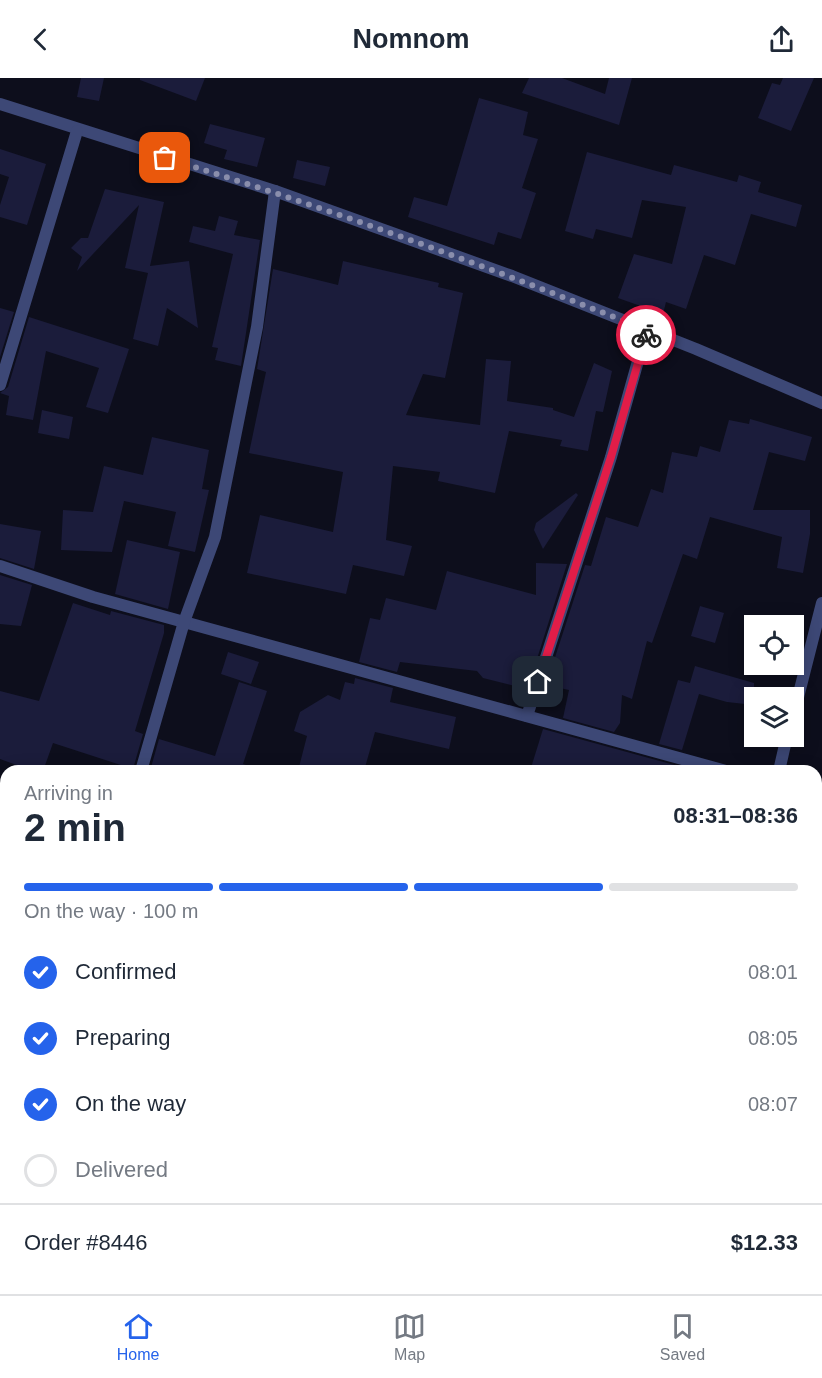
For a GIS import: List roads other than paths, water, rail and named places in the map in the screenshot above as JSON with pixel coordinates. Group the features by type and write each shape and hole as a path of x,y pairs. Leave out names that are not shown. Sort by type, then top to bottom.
{"street":[{"path":"0,104 77,131 275,192 512,276 822,403"},
{"path":"0,385 77,131"},
{"path":"143,765 184,622 215,537 257,327 275,192"},
{"path":"527,716 611,457 647,330"},
{"path":"0,566 93,597 704,765"},
{"path":"801,687 822,603"},
{"path":"780,765 785,747"}]}
